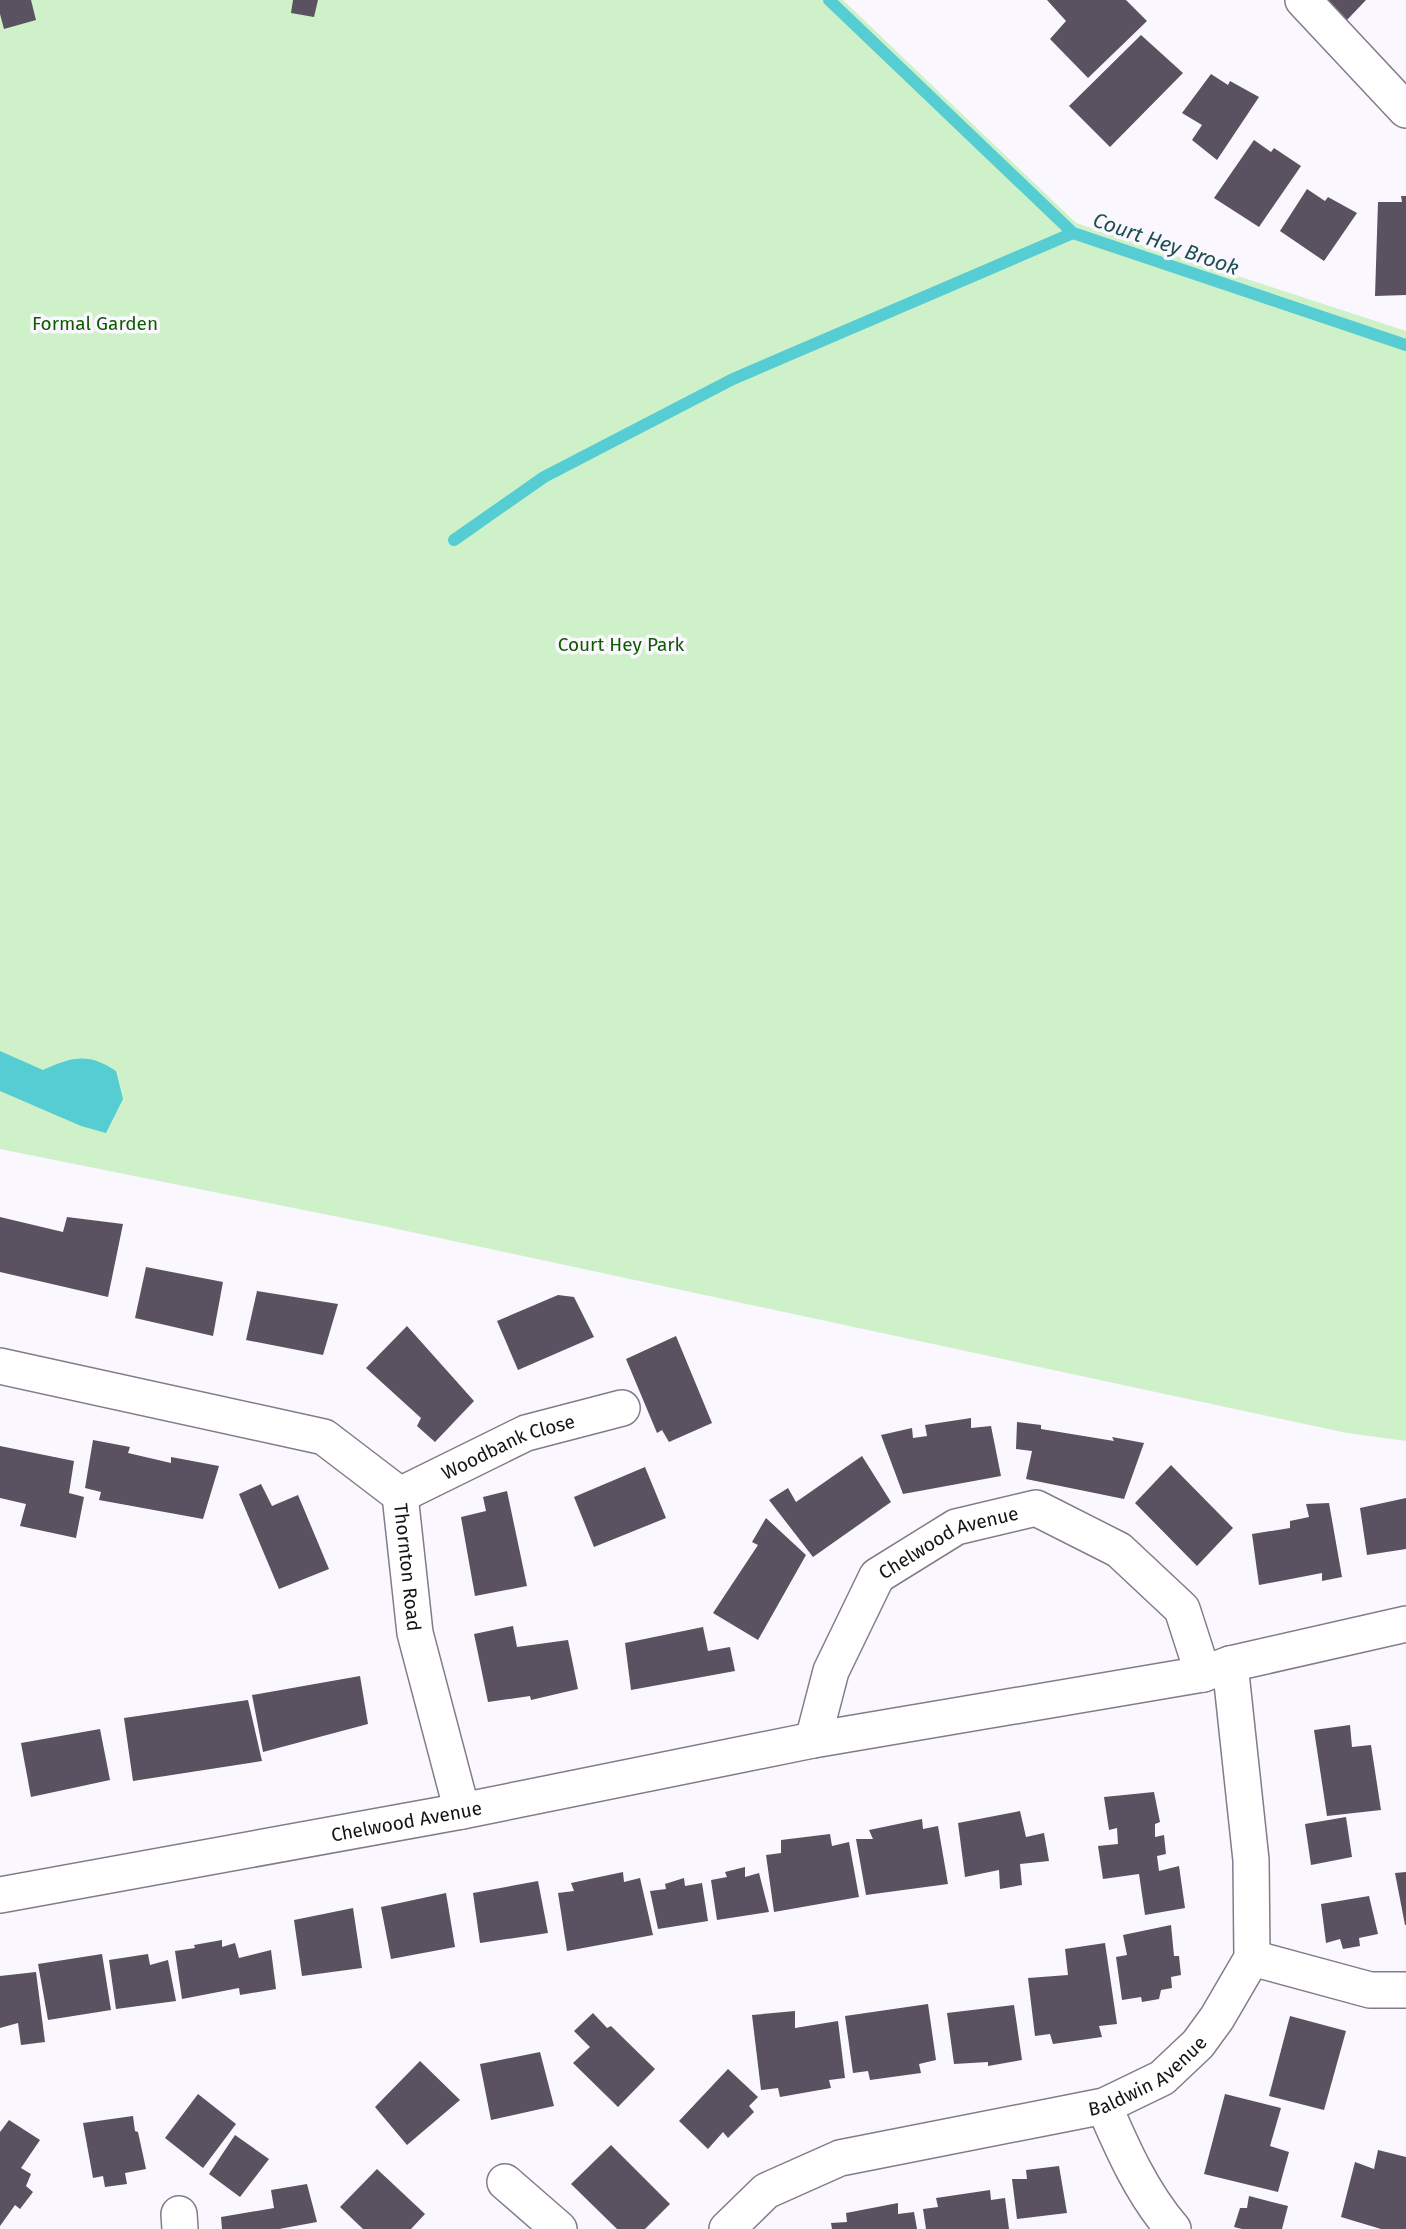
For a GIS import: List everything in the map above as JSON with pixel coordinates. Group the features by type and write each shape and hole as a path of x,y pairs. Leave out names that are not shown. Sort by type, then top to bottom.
{"street":[{"path":"1303,0 1406,110"},
{"name":"Thornton Road","path":"0,1366 324,1437 400,1495 415,1633 461,1811"},
{"name":"Woodbank Close","path":"400,1495 526,1433 622,1408"},
{"name":"Chelwood Avenue","path":"813,1740 831,1671 877,1576 956,1527 1036,1508 1119,1550 1182,1609 1217,1669"},
{"name":"Chelwood Avenue","path":"0,1895 461,1811 813,1740 1217,1669 1406,1624"},
{"path":"1217,1669 1251,1860 1252,1958 1370,1990 1406,1990"},
{"name":"Baldwin Avenue","path":"727,2229 766,2191 840,2158 1104,2106 1162,2078 1198,2044 1217,2018 1252,1958"},
{"path":"1104,2106 1132,2169 1159,2213 1173,2229"},
{"path":"505,2182 559,2229"}],"green space":[{"name":"Court Hey Park","path":"0,0 843,0 1076,223 1406,331 1406,1441 1347,1433 388,1227 0,1149"}],"water":[{"path":"0,1051 43,1070 80,1058 97,1061 116,1071 123,1099 106,1133 81,1126 0,1091"}],"building":[{"path":"0,0 31,0 36,20 4,29"},
{"path":"293,0 318,0 314,17 291,13"},
{"path":"1047,0 1126,0 1147,21 1088,78 1050,39 1066,21"},
{"path":"1328,0 1366,0 1347,20"},
{"path":"1141,35 1183,73 1110,147 1069,106"},
{"path":"1211,74 1228,85 1230,81 1259,97 1217,160 1192,140 1202,125 1182,113"},
{"path":"1254,140 1271,152 1274,148 1301,166 1259,227 1214,198"},
{"path":"1307,189 1325,201 1328,197 1357,213 1324,261 1280,231"},
{"path":"1401,196 1406,196 1406,295 1375,296 1378,202 1402,202"},
{"path":"0,1217 63,1232 67,1217 123,1224 108,1297 0,1272"},
{"path":"146,1267 223,1282 213,1336 135,1318"},
{"path":"257,1291 338,1304 323,1355 246,1340"},
{"path":"558,1295 574,1297 594,1337 518,1370 497,1321"},
{"path":"407,1326 474,1401 435,1442 417,1426 421,1418 366,1368"},
{"path":"676,1336 712,1423 669,1442 662,1430 657,1433 626,1359"},
{"path":"971,1418 971,1428 991,1426 1001,1476 903,1494 881,1435 912,1428 913,1438 927,1436 925,1425"},
{"path":"1017,1422 1041,1425 1041,1429 1144,1443 1124,1499 1026,1479 1032,1451 1016,1449"},
{"path":"93,1440 130,1447 128,1453 171,1463 171,1457 219,1466 203,1519 99,1500 101,1492 85,1488"},
{"path":"0,1446 74,1461 69,1493 84,1497 76,1538 20,1526 26,1504 0,1498"},
{"path":"862,1456 891,1502 813,1557 769,1500 788,1488 796,1502"},
{"path":"1171,1465 1233,1528 1197,1566 1135,1503"},
{"path":"645,1467 666,1518 594,1547 574,1497"},
{"path":"261,1484 272,1506 298,1495 329,1569 279,1589 239,1494"},
{"path":"507,1491 527,1586 475,1596 461,1517 486,1511 483,1497"},
{"path":"1406,1498 1406,1549 1367,1555 1360,1508"},
{"path":"1329,1503 1342,1577 1322,1581 1322,1573 1259,1585 1252,1534 1290,1528 1290,1521 1309,1517 1306,1504"},
{"path":"766,1518 806,1555 758,1640 713,1613 758,1545 752,1542"},
{"path":"513,1626 517,1647 568,1640 578,1689 531,1700 530,1696 488,1702 474,1634"},
{"path":"703,1627 708,1651 730,1647 735,1671 631,1690 625,1643"},
{"path":"360,1676 368,1724 263,1752 252,1695"},
{"path":"248,1700 262,1761 133,1781 124,1718"},
{"path":"1350,1725 1352,1747 1371,1745 1381,1810 1327,1816 1314,1730"},
{"path":"100,1729 110,1780 31,1797 21,1743"},
{"path":"1154,1792 1160,1822 1155,1824 1155,1837 1164,1835 1166,1854 1157,1856 1159,1871 1179,1866 1185,1908 1145,1915 1139,1874 1103,1879 1098,1846 1118,1844 1117,1828 1109,1830 1104,1797"},
{"path":"1020,1811 1026,1837 1044,1833 1049,1861 1020,1864 1022,1885 1000,1889 999,1870 965,1877 958,1823"},
{"path":"1346,1817 1352,1857 1311,1865 1305,1824"},
{"path":"922,1819 923,1829 938,1826 948,1884 866,1895 856,1839 873,1839 869,1830"},
{"path":"830,1834 832,1846 849,1842 859,1897 774,1912 766,1855 781,1853 781,1840"},
{"path":"745,1867 745,1877 759,1873 769,1912 717,1920 711,1880 727,1877 725,1872"},
{"path":"623,1872 624,1882 640,1878 653,1935 567,1951 558,1893 574,1891 571,1883"},
{"path":"1406,1872 1406,1925 1405,1925 1395,1873"},
{"path":"684,1878 685,1886 702,1883 708,1921 658,1929 650,1891 666,1889 665,1884"},
{"path":"538,1881 548,1933 480,1943 473,1893"},
{"path":"446,1893 455,1947 391,1959 381,1907"},
{"path":"1369,1896 1378,1934 1359,1938 1360,1946 1343,1949 1340,1939 1326,1943 1321,1904"},
{"path":"353,1908 362,1968 302,1976 294,1920"},
{"path":"1171,1925 1174,1956 1179,1956 1181,1975 1171,1977 1172,1988 1161,1990 1159,1999 1142,2002 1141,1997 1122,2000 1116,1957 1127,1955 1123,1935"},
{"path":"222,1940 222,1947 235,1943 239,1958 271,1950 276,1989 240,1995 239,1988 182,1999 175,1951"},
{"path":"1105,1943 1117,2024 1099,2026 1102,2037 1053,2044 1050,2034 1035,2036 1028,1978 1068,1975 1065,1949"},
{"path":"102,1954 111,2010 48,2020 38,1964"},
{"path":"148,1954 150,1965 168,1960 176,2001 116,2009 109,1960"},
{"path":"36,1972 45,2042 21,2045 18,2023 0,2028 0,1976"},
{"path":"928,2004 936,2060 919,2064 921,2073 870,2080 868,2071 853,2073 845,2016"},
{"path":"1014,2005 1022,2060 988,2066 988,2062 954,2064 947,2013"},
{"path":"795,2011 795,2028 838,2021 845,2078 829,2080 831,2088 780,2097 778,2088 761,2090 752,2015"},
{"path":"593,2013 607,2028 611,2026 655,2069 618,2107 573,2063 590,2047 574,2031"},
{"path":"1290,2016 1346,2031 1324,2110 1269,2096"},
{"path":"540,2052 554,2106 491,2120 480,2064"},
{"path":"420,2061 460,2100 407,2145 375,2107"},
{"path":"728,2069 758,2097 749,2106 754,2112 728,2138 723,2132 708,2149 679,2121"},
{"path":"198,2094 236,2124 203,2168 165,2138"},
{"path":"1225,2094 1281,2108 1270,2146 1289,2152 1278,2192 1204,2174"},
{"path":"133,2116 146,2169 125,2173 127,2184 105,2187 103,2176 93,2178 83,2123"},
{"path":"9,2120 40,2140 21,2168 31,2174 26,2186 33,2192 20,2209 15,2205 0,2226 0,2132"},
{"path":"235,2135 269,2159 240,2197 209,2174"},
{"path":"611,2145 670,2204 645,2229 617,2229 571,2184"},
{"path":"1378,2150 1406,2157 1406,2229 1381,2229 1341,2217 1355,2162 1374,2169"},
{"path":"1059,2166 1067,2213 1017,2219 1012,2179 1027,2179 1026,2170"},
{"path":"377,2169 425,2214 411,2229 363,2229 340,2207"},
{"path":"307,2184 317,2222 279,2229 222,2229 221,2217 274,2208 271,2190"},
{"path":"990,2190 991,2200 1005,2198 1009,2229 926,2229 923,2209 938,2207 936,2198"},
{"path":"1249,2196 1288,2206 1282,2229 1234,2227 1240,2208 1247,2208"},
{"path":"898,2203 898,2214 914,2212 917,2229 832,2229 831,2223 847,2222 846,2213"}],"waterway":[{"name":"Court Hey Brook","path":"829,0 1073,233 1406,345"},
{"path":"454,540 544,477 733,379 1073,233"}],"park label":[{"name":"Formal Garden","path":"95,323"}]}
